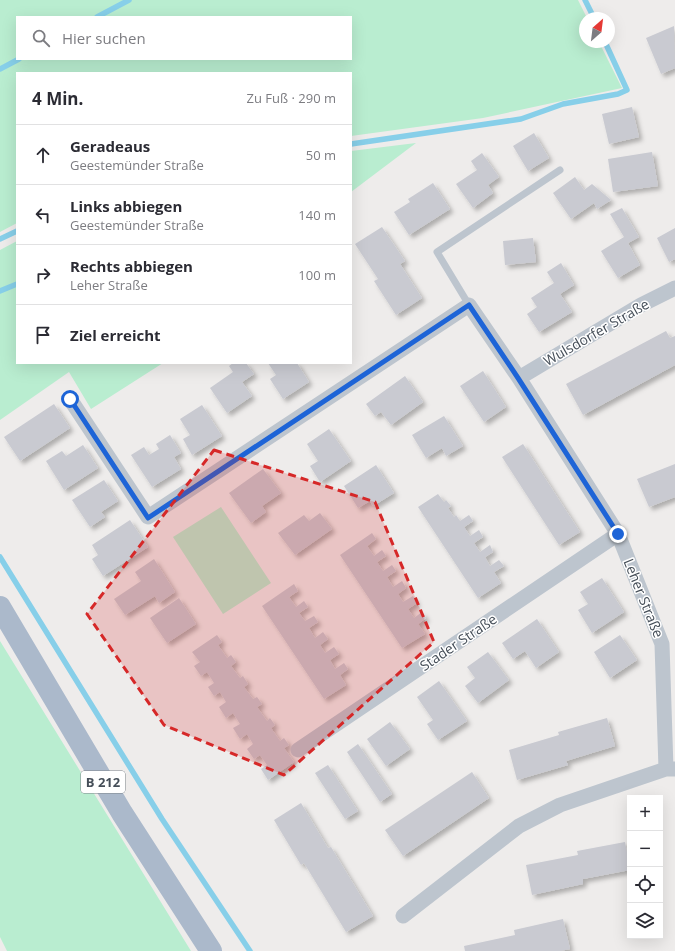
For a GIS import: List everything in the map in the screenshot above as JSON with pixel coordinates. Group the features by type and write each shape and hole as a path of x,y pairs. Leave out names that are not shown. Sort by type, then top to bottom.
{"main road":[{"name":"B 212","path":"0,607 122,813 211,951"}],"street":[{"name":"Wulsdorfer Straße","path":"518,378 641,305 675,288"},
{"name":"Leher Straße","path":"469,305 518,378 618,534 662,644 671,768"},
{"path":"70,399 148,518 469,305"},
{"name":"Stader Straße","path":"298,750 618,534"},
{"path":"403,916 519,826 560,805 671,768"}],"lane":[{"path":"469,305 437,252 560,170"}],"highlighted area":[{"path":"214,450 375,502 434,642 284,775 164,725 87,614"}],"green space":[{"path":"0,0 578,0 584,12 579,12 579,48 602,48 622,88 483,118 352,136 352,72 16,72 16,224 0,232"},
{"path":"416,143 352,191 352,151"},
{"path":"16,242 16,364 161,364 91,409 69,372 0,420 0,250"},
{"path":"221,507 271,583 223,614 173,537"},
{"path":"0,641 191,951 7,951 0,937"}],"building":[{"path":"674,26 675,68 661,74 646,38"},
{"path":"632,107 639,137 609,144 602,114"},
{"path":"534,133 549,158 528,171 513,146"},
{"path":"652,152 658,186 613,192 608,159"},
{"path":"482,153 499,177 488,185 493,193 473,208 456,184 477,170 471,161"},
{"path":"575,177 584,190 592,184 611,200 597,209 594,203 571,219 553,193"},
{"path":"433,183 450,209 409,235 394,212 410,202 408,199"},
{"path":"622,208 639,237 628,243 640,265 618,278 601,251 624,237 610,214"},
{"path":"382,227 405,261 400,264 422,298 396,315 374,281 378,279 355,244"},
{"path":"675,228 675,259 669,262 657,238"},
{"path":"533,238 536,262 505,265 503,241"},
{"path":"561,263 574,285 560,294 572,312 539,332 527,314 537,307 531,298 554,283 547,272"},
{"path":"666,331 670,338 675,336 675,365 583,415 566,384"},
{"path":"232,364 247,364 254,374 242,382 252,396 227,413 210,388 233,372 229,366"},
{"path":"269,364 298,364 309,382 283,399 270,379 276,375"},
{"path":"483,371 506,407 484,422 460,386"},
{"path":"405,376 423,402 391,425 381,412 375,416 366,404"},
{"path":"54,404 70,428 20,461 4,437"},
{"path":"202,405 222,436 192,455 183,439 190,435 180,419"},
{"path":"444,416 463,446 446,456 442,448 426,458 412,435"},
{"path":"329,429 351,461 320,482 310,466 318,461 307,444"},
{"path":"170,435 181,453 174,457 181,469 152,487 131,455 144,447 149,455 159,449 156,444"},
{"path":"523,444 580,532 559,545 502,457"},
{"path":"83,445 98,468 64,490 46,461 62,451 66,456"},
{"path":"675,464 675,497 649,507 637,479"},
{"path":"376,465 394,493 373,506 370,501 358,508 344,486"},
{"path":"263,469 281,493 262,506 266,512 251,523 229,493"},
{"path":"104,480 118,501 101,512 105,517 90,527 72,500"},
{"path":"438,494 444,502 446,500 451,506 448,508 454,517 456,515 460,521 469,515 473,521 464,527 470,536 479,530 483,537 474,543 480,552 490,545 493,552 485,557 490,566 499,560 504,566 494,572 501,583 478,598 418,507"},
{"path":"320,513 332,529 295,555 278,533 304,515 309,521"},
{"path":"130,520 148,547 103,576 92,559 98,555 92,545"},
{"path":"372,533 376,539 367,546 374,556 382,550 386,556 377,562 383,571 392,565 396,571 387,577 393,587 402,581 406,588 398,594 403,602 413,596 417,603 408,609 414,618 422,612 426,618 418,624 425,634 402,648 340,555"},
{"path":"154,559 175,592 159,603 155,596 125,615 114,599 141,581 135,572"},
{"path":"602,578 624,612 592,633 578,610 588,604 580,592"},
{"path":"294,584 298,591 289,597 296,607 304,601 308,607 299,613 305,621 314,616 318,622 309,628 315,638 323,632 328,639 320,645 325,653 334,647 339,654 330,660 335,669 344,663 348,669 340,675 346,685 324,699 262,606"},
{"path":"179,598 196,624 167,643 150,618"},
{"path":"537,619 559,652 536,668 525,651 513,659 502,643"},
{"path":"217,635 222,642 218,645 227,658 231,655 236,662 231,666 240,678 243,676 248,684 244,687 253,699 257,697 262,704 257,707 267,721 270,718 275,725 271,728 280,741 284,738 289,745 284,748 294,762 268,780 261,769 267,765 260,755 254,759 247,749 253,744 247,734 240,739 233,728 240,724 233,713 226,718 219,707 226,702 220,692 214,696 208,687 214,683 207,672 201,676 194,666 200,662 192,652"},
{"path":"620,635 637,660 610,678 594,652"},
{"path":"488,652 509,680 478,703 465,686 475,678 467,667"},
{"path":"439,681 467,721 438,740 427,724 433,720 417,697"},
{"path":"607,718 615,746 566,761 568,765 517,780 509,750 559,735 558,732"},
{"path":"390,722 410,749 386,766 367,739"},
{"path":"358,744 392,794 380,802 347,752"},
{"path":"328,765 358,811 345,819 315,773"},
{"path":"472,772 489,798 403,856 385,830"},
{"path":"301,803 328,848 331,847 373,916 346,932 304,863 301,865 274,820"},
{"path":"625,842 627,853 627,871 583,879 583,884 532,895 526,865 578,855 577,851"},
{"path":"563,919 570,949 560,951 465,951 464,946 515,935 514,930"}],"waterway":[{"path":"99,16 129,0"},
{"path":"585,0 591,12"},
{"path":"352,144 521,119 563,104 618,94 627,90 608,48"},
{"path":"0,69 17,60"},
{"path":"0,239 16,231"},
{"path":"0,291 16,284"},
{"path":"0,557 162,819 250,951"}],"route":[{"path":"70,399 148,518 469,305 518,378 618,534"}]}
